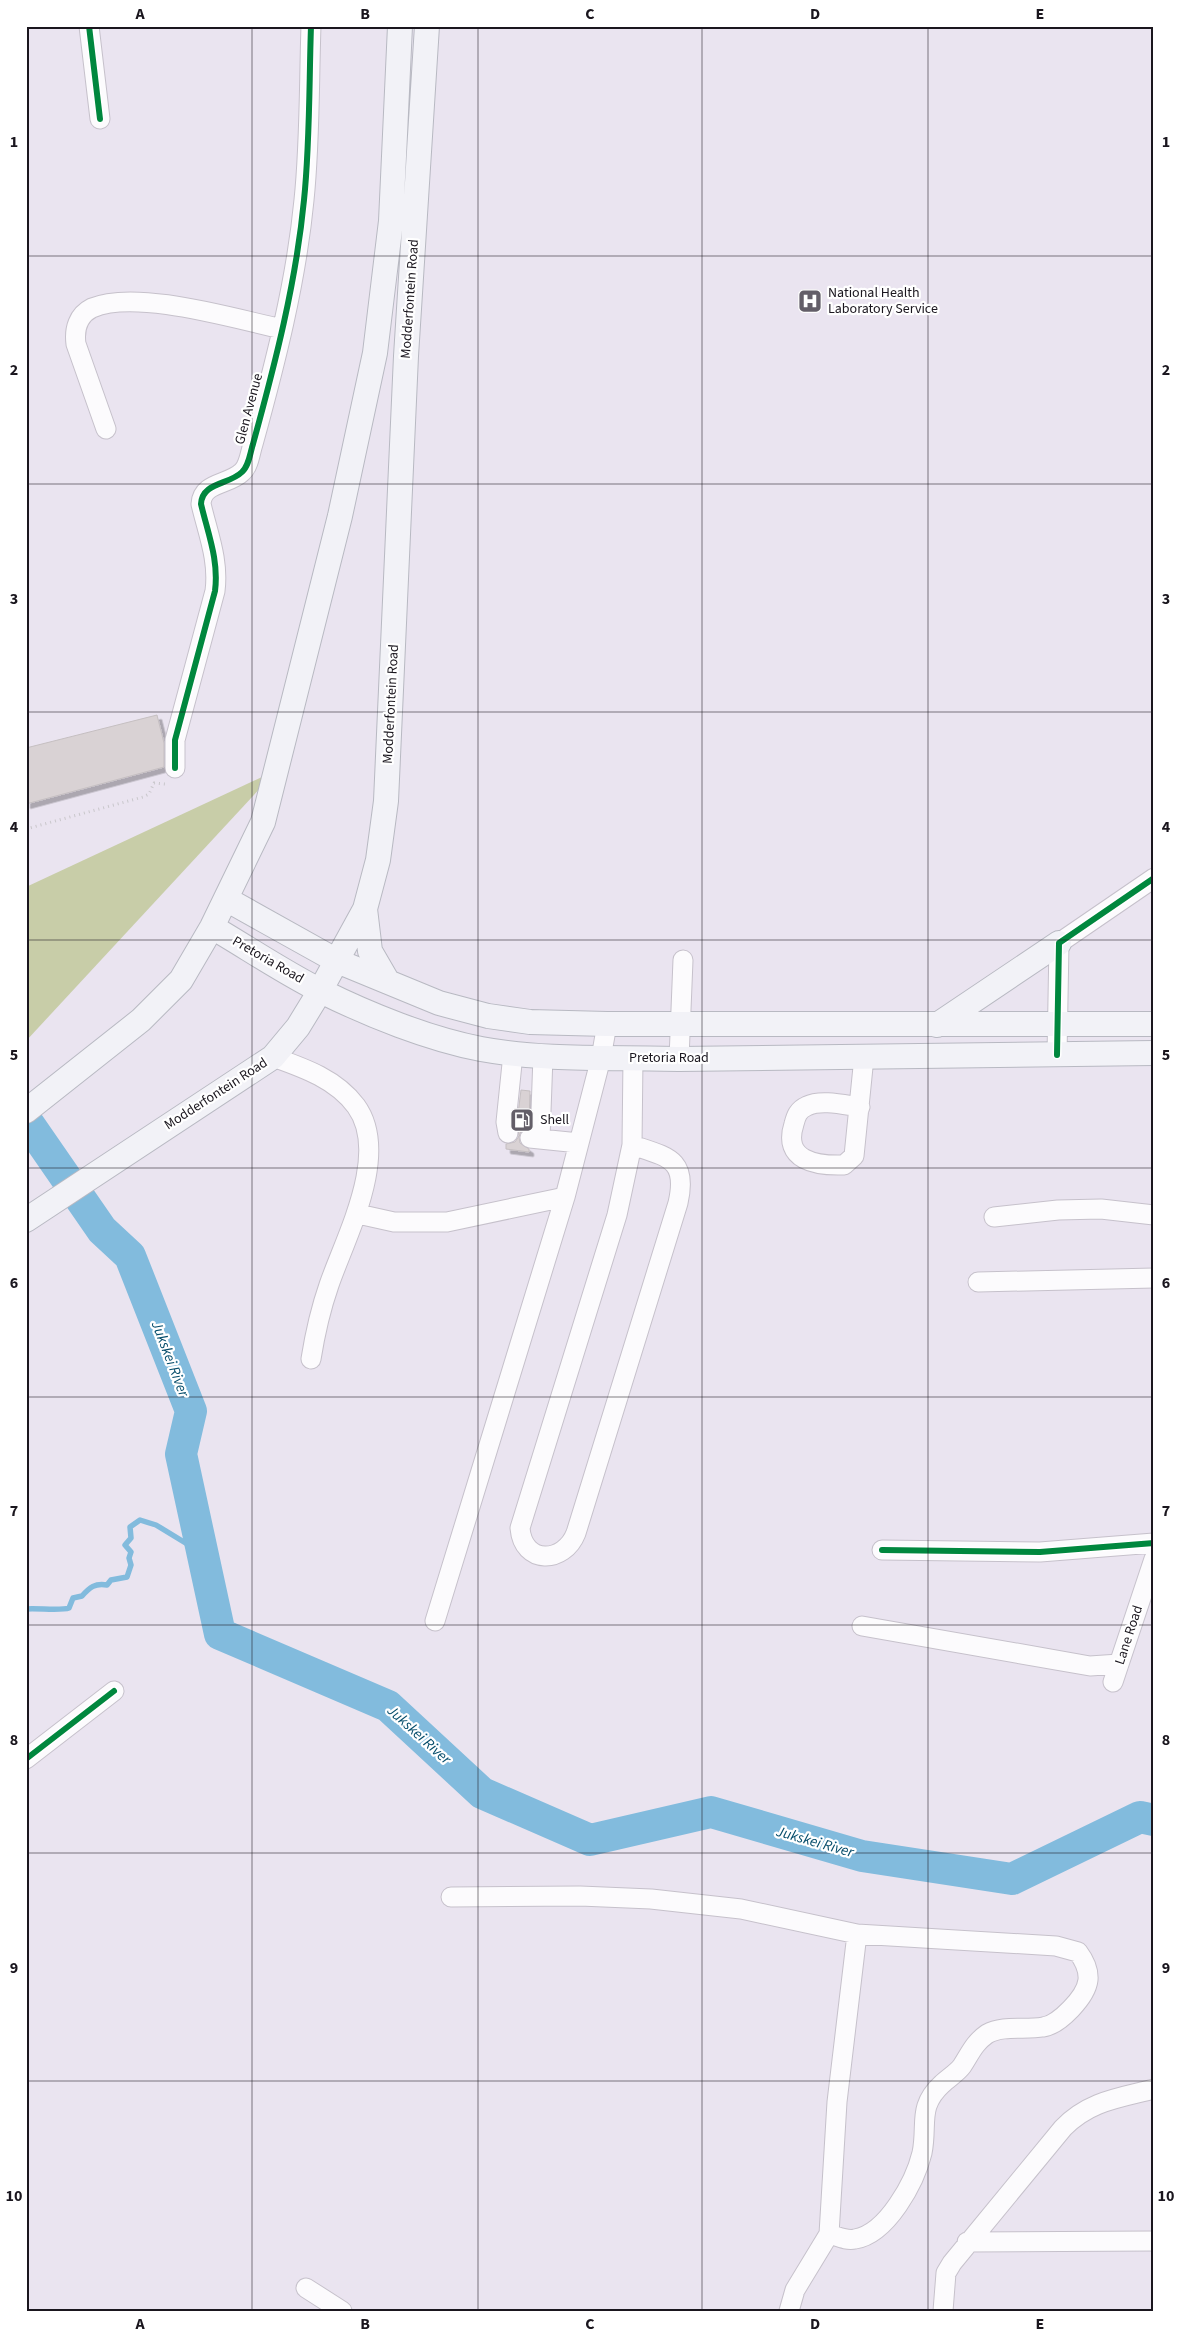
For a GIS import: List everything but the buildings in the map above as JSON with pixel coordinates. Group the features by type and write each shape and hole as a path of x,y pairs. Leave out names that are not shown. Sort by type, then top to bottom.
{"main road":[{"name":"Modderfontein Road","path":"26,1111 48,1096 142,1020 181,980 212,927 265,813 340,516 375,354 391,221 400,26"},
{"name":"Modderfontein Road","path":"26,1220 272,1057 298,1027 365,909 378,860 386,801 406,356 427,26"},
{"path":"226,899 337,961 439,1003 488,1016 530,1022 864,1025 1154,1024"},
{"path":"365,909 370,951 388,982"},
{"name":"Pretoria Road","path":"212,927 320,991 429,1036 480,1049 513,1054 679,1059 1154,1053"},
{"path":"937,1025 1059,943"},
{"path":"864,1025 864,1057"}],"street":[{"path":"89,26 100,119"},
{"name":"Glen Avenue","path":"175,768 175,740 215,591 217,575 216,561 201,504 201,497 204,492 233,478 246,468 282,329 294,271 304,202 311,26"},
{"path":"106,430 76,344 77,324 83,315 91,309 114,303 132,302 162,305 282,329"},
{"path":"1057,1055 1059,943 1154,878"},
{"path":"679,1059 683,960"},
{"path":"435,1621 565,1198 601,1058 607,1024"},
{"path":"508,1133 506,1122 513,1054"},
{"path":"544,1056 535,1139 579,1143"},
{"path":"272,1057 318,1074 331,1082 358,1108 368,1134 363,1192 358,1214 329,1285 311,1359"},
{"path":"860,1107 864,1057"},
{"path":"632,1146 666,1156 677,1166 681,1180 678,1203 576,1533 567,1549 553,1555 539,1556 531,1552 521,1538 520,1528 523,1513 617,1215 632,1146 633,1058"},
{"path":"358,1214 394,1222 446,1222 565,1198"},
{"path":"994,1217 1058,1210 1101,1209 1154,1215"},
{"path":"978,1282 1154,1278"},
{"path":"882,1550 1040,1552 1154,1543"},
{"name":"Lane Road","path":"1113,1682 1154,1559"},
{"path":"862,1626 1090,1666 1119,1664"},
{"path":"26,1758 114,1691"},
{"path":"451,1897 571,1896 651,1899 741,1909 857,1934 1056,1946 1078,1952 1084,1960 1088,1981 1074,2006 1056,2022 1044,2027 1004,2029 989,2033 978,2041 962,2067 928,2100 925,2136 916,2171 889,2216 874,2231 856,2239 829,2234"},
{"path":"789,2311 795,2290 829,2234 837,2102 857,1934"},
{"path":"943,2311 946,2273 967,2242 1076,2114 1099,2103 1154,2089"},
{"path":"967,2242 1154,2241"},
{"path":"306,2288 342,2311"}],"path":[{"path":"26,829 143,797 149,794 154,783 165,784 171,780 175,768"}],"green space":[{"path":"277,770 26,1041 26,887"}],"waterway":[{"name":"Jukskei River","path":"26,1120 102,1230 130,1256 191,1411 181,1454 220,1634 388,1706 482,1793 590,1840 711,1812 862,1856 1012,1879 1140,1817 1154,1820"},
{"path":"26,1609 69,1608 73,1598 82,1596 93,1586 107,1585 111,1580 127,1577 131,1565 129,1558 131,1552 125,1545 131,1538 130,1527 140,1520 156,1525 202,1553"}],"cycle path":[{"path":"89,26 100,119"},
{"path":"175,768 175,740 215,591 214,558 201,504 206,492 237,476 248,463 277,354 296,262 306,179 311,26"},
{"path":"1057,1055 1059,943 1154,878"},
{"path":"882,1550 1040,1552 1154,1543"},
{"path":"26,1759 114,1691"}],"place":[{"name":"National Health Laboratory Service","path":"810,301"},
{"name":"Shell","path":"522,1120"}]}
